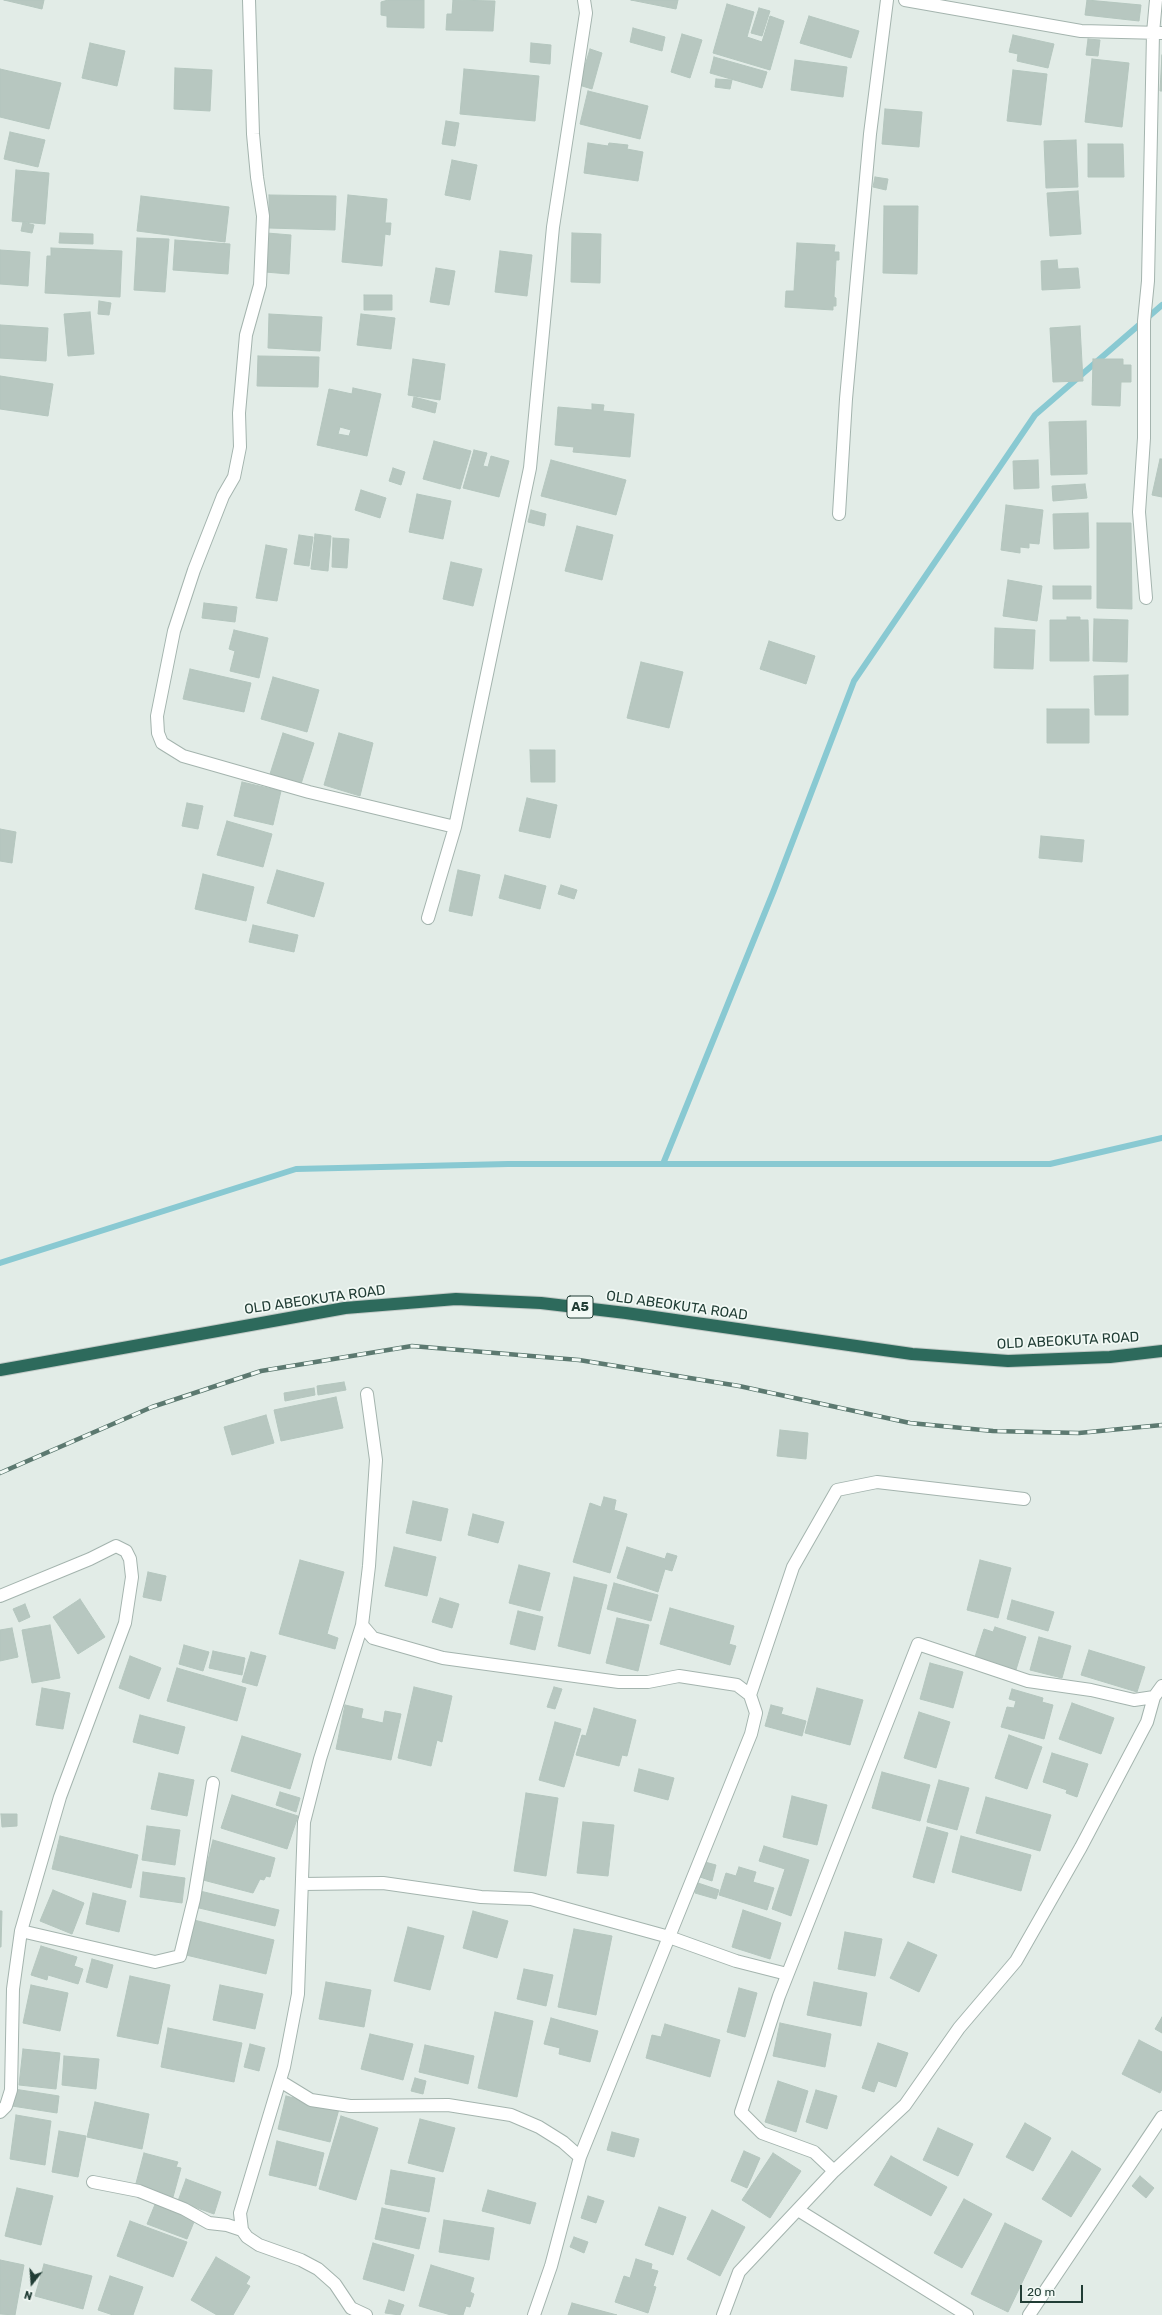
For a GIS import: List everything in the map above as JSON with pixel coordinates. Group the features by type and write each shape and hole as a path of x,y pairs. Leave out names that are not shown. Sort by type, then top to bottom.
{"highway":[{"name":"OLD ABEOKUTA ROAD","path":"0,1370 345,1308 456,1299 541,1303 626,1313 912,1354 993,1360 1110,1357 1162,1351"}],"street":[{"path":"249,0 252,134 256,177 263,216 260,285 246,335 239,413 240,447 234,477 223,496 194,570 174,631 157,716 158,733 162,744 183,756 309,792 455,827"},
{"path":"428,918 455,827 530,468 553,227 586,13 584,0"},
{"path":"839,514 846,399 870,134 887,0"},
{"path":"905,0 1081,31 1157,33"},
{"path":"1146,598 1139,512 1144,438 1144,321 1148,281 1157,33 1156,0"},
{"path":"366,2315 348,2311 335,2284 318,2269 301,2260 259,2245 247,2237 242,2230 240,2213 280,2081 298,1994 304,1822 320,1759 362,1625 369,1566 376,1460 367,1394"},
{"path":"750,1695 793,1567 837,1490 877,1482 1024,1499"},
{"path":"0,1596 90,1559 116,1546 126,1551 130,1559 132,1577 125,1623 60,1797 21,1931 13,1989 11,2090 6,2106 0,2112"},
{"path":"362,1625 373,1638 443,1658 618,1682 648,1682 680,1676 737,1685 750,1695 756,1713 751,1734 580,2157 551,2266 534,2315"},
{"path":"352,1655 373,1638"},
{"path":"834,2172 814,2152 762,2133 742,2112 787,1974 918,1644 1028,1681 1091,1690 1134,1700 1158,1697"},
{"path":"723,2315 739,2272 834,2172 905,2105 959,2028 1016,1961 1081,1847 1147,1722 1162,1686"},
{"path":"21,1931 155,1962 180,1956 194,1899 213,1783"},
{"path":"302,1884 383,1883 481,1897 531,1898 669,1937 736,1961 787,1974"},
{"path":"280,2081 311,2100 342,2104 448,2105 511,2115 539,2127 563,2142 580,2157"},
{"path":"1029,2315 1162,2116"},
{"path":"93,2182 139,2191 184,2209 209,2223 227,2225 242,2230"},
{"path":"798,2210 967,2315"},
{"path":"227,2225 240,2213"}],"building":[{"path":"4,0 44,0 42,9"},
{"path":"388,0 424,0 424,28 387,27 387,16 381,15 381,2"},
{"path":"453,0 495,1 493,31 446,30 447,14 452,14"},
{"path":"631,0 678,0 676,9"},
{"path":"1087,0 1141,5 1139,21 1085,15"},
{"path":"727,4 754,12 747,37 762,42 770,16 784,21 770,70 713,53"},
{"path":"759,8 770,11 762,36 751,33"},
{"path":"809,16 859,31 851,58 800,43"},
{"path":"633,28 665,37 662,51 630,42"},
{"path":"682,34 702,40 690,78 671,72"},
{"path":"1013,35 1054,44 1048,68 1017,61 1018,54 1009,52"},
{"path":"1088,39 1100,40 1098,56 1086,55"},
{"path":"90,43 125,51 117,86 82,78"},
{"path":"531,43 551,45 550,64 530,62"},
{"path":"590,49 602,53 592,89 579,85"},
{"path":"1162,55 1162,91 1160,91"},
{"path":"714,57 767,72 762,88 710,73"},
{"path":"1092,59 1129,63 1122,127 1085,122"},
{"path":"795,60 847,67 843,97 791,90"},
{"path":"175,68 212,70 210,111 174,109"},
{"path":"0,69 61,83 49,129 0,117"},
{"path":"464,69 539,76 535,121 460,114"},
{"path":"1013,70 1047,74 1041,125 1007,121"},
{"path":"716,79 732,80 730,89 715,87"},
{"path":"588,91 648,106 640,139 580,124"},
{"path":"885,109 922,112 919,147 882,144"},
{"path":"446,121 459,123 455,146 442,144"},
{"path":"10,132 45,140 38,167 4,159"},
{"path":"1076,140 1078,187 1046,188 1044,141"},
{"path":"588,143 608,146 609,143 628,145 627,149 643,152 638,181 584,173"},
{"path":"1088,144 1123,144 1124,177 1088,177"},
{"path":"452,160 477,165 470,200 445,195"},
{"path":"16,170 49,173 45,224 12,221"},
{"path":"875,177 888,179 886,190 873,187"},
{"path":"1078,191 1081,234 1050,236 1047,193"},
{"path":"269,195 336,196 335,230 269,228"},
{"path":"348,195 387,199 385,223 391,223 390,235 385,234 382,266 342,262"},
{"path":"141,196 229,207 225,242 137,231"},
{"path":"884,206 918,206 917,274 883,273"},
{"path":"23,222 34,225 32,233 21,231"},
{"path":"60,233 93,234 93,244 59,243"},
{"path":"267,233 291,235 289,274 265,272"},
{"path":"572,233 601,234 600,283 571,282"},
{"path":"137,238 169,239 165,292 134,290"},
{"path":"175,240 230,244 228,274 173,270"},
{"path":"797,243 835,245 834,252 839,252 839,260 836,260 834,297 836,298 836,306 833,306 833,310 785,307 786,291 794,291"},
{"path":"51,248 122,251 120,297 45,293 47,256 51,256"},
{"path":"0,250 30,252 28,286 0,284"},
{"path":"500,251 532,255 527,296 495,292"},
{"path":"1057,260 1058,269 1078,268 1080,288 1042,290 1041,261"},
{"path":"436,268 455,271 449,305 430,302"},
{"path":"364,295 392,295 392,310 364,310"},
{"path":"99,301 111,303 109,315 98,314"},
{"path":"90,312 94,354 68,356 64,314"},
{"path":"269,314 322,317 320,351 268,348"},
{"path":"361,314 395,318 391,349 357,345"},
{"path":"0,325 48,328 46,361 0,358"},
{"path":"1080,326 1083,381 1053,382 1050,328"},
{"path":"258,356 319,357 318,387 257,386"},
{"path":"413,359 445,364 440,400 408,395"},
{"path":"1093,359 1123,359 1123,365 1131,365 1131,382 1121,382 1120,406 1092,405"},
{"path":"0,376 53,384 48,416 0,409"},
{"path":"353,388 381,394 367,456 317,445 329,389 352,394","holes":["340,427 351,430 349,436 338,434"]},
{"path":"414,397 437,403 435,413 412,407"},
{"path":"592,404 604,405 603,411 634,414 630,457 573,452 574,447 555,445 558,407 592,410"},
{"path":"1086,421 1087,474 1051,475 1049,422"},
{"path":"434,441 471,451 460,489 423,479"},
{"path":"474,450 487,453 483,466 488,467 491,456 509,461 499,497 463,488"},
{"path":"1160,459 1162,459 1162,497 1152,495"},
{"path":"551,460 626,480 616,515 541,496"},
{"path":"1038,460 1039,488 1014,489 1013,461"},
{"path":"393,468 405,472 401,485 389,481"},
{"path":"1085,484 1087,498 1053,501 1052,486"},
{"path":"361,490 386,498 380,518 355,510"},
{"path":"417,494 451,501 443,539 409,532"},
{"path":"1006,505 1043,510 1039,544 1029,543 1029,548 1020,547 1020,553 1001,550"},
{"path":"531,510 546,514 544,526 528,522"},
{"path":"1088,513 1089,548 1054,549 1053,514"},
{"path":"1097,523 1131,523 1132,609 1097,608"},
{"path":"577,526 613,535 602,580 565,571"},
{"path":"315,534 331,536 328,571 311,569"},
{"path":"299,535 313,537 309,566 294,564"},
{"path":"333,538 349,539 347,568 332,567"},
{"path":"266,545 287,549 277,601 256,598"},
{"path":"451,562 482,569 473,606 443,599"},
{"path":"1008,580 1042,586 1037,621 1003,616"},
{"path":"1053,586 1091,586 1091,599 1053,599"},
{"path":"204,603 237,607 235,622 202,618"},
{"path":"1067,617 1080,617 1080,620 1088,620 1089,661 1050,661 1050,620 1067,620"},
{"path":"1094,619 1128,620 1127,662 1093,661"},
{"path":"995,628 1035,630 1033,669 994,668"},
{"path":"234,630 268,638 259,678 230,671 235,651 229,649"},
{"path":"769,641 815,656 806,684 760,669"},
{"path":"641,662 683,672 669,728 627,718"},
{"path":"190,669 251,683 244,712 183,699"},
{"path":"1128,675 1128,715 1095,715 1094,676"},
{"path":"273,677 319,690 307,732 261,719"},
{"path":"1047,709 1089,709 1089,743 1047,743"},
{"path":"283,733 314,743 301,784 270,774"},
{"path":"339,733 373,743 360,796 324,785"},
{"path":"530,750 555,750 555,782 531,782"},
{"path":"242,782 281,791 273,825 234,816"},
{"path":"527,798 557,805 550,838 519,831"},
{"path":"187,803 203,806 198,829 182,826"},
{"path":"227,821 272,834 263,867 217,855"},
{"path":"0,829 16,832 12,863 0,861"},
{"path":"1041,836 1084,840 1082,862 1039,858"},
{"path":"277,870 324,883 314,917 267,903"},
{"path":"458,870 480,875 472,916 449,911"},
{"path":"203,874 254,887 246,921 195,909"},
{"path":"505,875 546,886 540,909 499,898"},
{"path":"561,885 577,890 574,899 558,894"},
{"path":"253,925 298,935 294,952 249,942"},
{"path":"344,1382 346,1390 318,1395 317,1386"},
{"path":"314,1388 315,1395 285,1401 284,1393"},
{"path":"336,1397 343,1428 281,1441 274,1410"},
{"path":"266,1415 274,1443 232,1455 224,1427"},
{"path":"780,1430 808,1433 806,1459 777,1456"},
{"path":"604,1497 616,1500 614,1510 627,1514 610,1573 573,1562 590,1503 601,1507"},
{"path":"413,1501 448,1509 441,1541 406,1533"},
{"path":"473,1514 504,1522 498,1543 468,1535"},
{"path":"394,1547 436,1557 427,1596 385,1586"},
{"path":"627,1547 665,1559 667,1553 677,1556 672,1571 665,1569 658,1592 617,1578"},
{"path":"300,1560 344,1572 327,1634 338,1638 335,1649 279,1634"},
{"path":"980,1560 1011,1568 998,1618 967,1610"},
{"path":"519,1565 550,1573 540,1611 509,1603"},
{"path":"148,1572 166,1576 161,1601 143,1597"},
{"path":"574,1577 607,1585 590,1654 558,1646"},
{"path":"614,1583 658,1595 651,1621 607,1609"},
{"path":"440,1598 459,1604 452,1628 432,1622"},
{"path":"80,1599 105,1637 78,1654 53,1617"},
{"path":"1012,1600 1054,1612 1048,1631 1007,1619"},
{"path":"25,1604 30,1617 19,1622 13,1609"},
{"path":"670,1608 734,1626 729,1644 736,1646 730,1665 660,1644"},
{"path":"518,1611 543,1617 535,1650 510,1644"},
{"path":"617,1618 649,1625 638,1671 606,1663"},
{"path":"50,1625 60,1678 32,1683 22,1630"},
{"path":"995,1627 1026,1637 1015,1673 974,1660 984,1629 993,1632"},
{"path":"12,1628 18,1657 0,1661 0,1630"},
{"path":"1039,1637 1071,1646 1062,1678 1030,1670"},
{"path":"184,1645 209,1652 203,1671 179,1664"},
{"path":"1089,1650 1145,1667 1137,1692 1081,1675"},
{"path":"213,1651 245,1658 242,1675 209,1668"},
{"path":"251,1652 266,1656 257,1686 242,1682"},
{"path":"130,1656 161,1668 149,1699 119,1688"},
{"path":"930,1663 963,1672 953,1708 920,1699"},
{"path":"177,1668 246,1688 237,1721 167,1701"},
{"path":"414,1687 452,1696 442,1742 437,1740 431,1766 398,1758"},
{"path":"554,1687 562,1689 555,1709 547,1707"},
{"path":"42,1688 70,1693 63,1729 36,1725"},
{"path":"817,1688 863,1700 850,1745 805,1733"},
{"path":"1012,1689 1043,1698 1042,1702 1053,1705 1044,1739 1001,1727 1007,1707 1014,1708 1016,1701 1009,1699"},
{"path":"1072,1703 1114,1718 1101,1754 1059,1739"},
{"path":"345,1705 363,1709 361,1718 383,1723 385,1711 401,1714 391,1760 336,1749"},
{"path":"771,1705 783,1708 781,1714 806,1721 802,1736 765,1726"},
{"path":"594,1708 636,1720 627,1756 622,1755 619,1766 576,1755 582,1735 586,1736"},
{"path":"919,1712 950,1722 936,1768 904,1758"},
{"path":"140,1715 185,1727 178,1754 133,1742"},
{"path":"555,1722 581,1729 564,1787 539,1780"},
{"path":"1009,1735 1042,1747 1027,1789 995,1778"},
{"path":"242,1736 301,1754 290,1789 231,1771"},
{"path":"1052,1753 1088,1764 1077,1797 1066,1793 1067,1790 1043,1782"},
{"path":"639,1769 674,1778 668,1800 634,1791"},
{"path":"882,1772 930,1785 920,1821 872,1808"},
{"path":"159,1773 194,1780 187,1816 151,1809"},
{"path":"939,1780 969,1788 957,1830 927,1822"},
{"path":"280,1792 300,1798 296,1812 276,1805"},
{"path":"526,1793 558,1798 546,1876 514,1871"},
{"path":"232,1795 298,1816 287,1849 221,1828"},
{"path":"792,1796 827,1805 817,1845 783,1837"},
{"path":"986,1797 1051,1815 1040,1851 976,1833"},
{"path":"1,1814 17,1814 17,1826 2,1827"},
{"path":"583,1822 614,1825 608,1876 577,1873"},
{"path":"147,1826 180,1830 175,1865 142,1860"},
{"path":"927,1827 948,1833 934,1883 913,1877"},
{"path":"60,1836 138,1855 131,1888 52,1869"},
{"path":"961,1836 1031,1855 1021,1891 952,1872"},
{"path":"213,1840 275,1858 270,1877 266,1876 264,1880 260,1879 253,1893 203,1880"},
{"path":"764,1846 809,1860 791,1916 772,1909 785,1869 759,1861"},
{"path":"705,1862 716,1865 712,1881 700,1877"},
{"path":"739,1867 756,1872 753,1882 774,1888 767,1910 719,1895 726,1873 736,1876"},
{"path":"143,1872 185,1878 182,1903 140,1897"},
{"path":"698,1883 719,1890 716,1899 695,1893"},
{"path":"53,1890 84,1903 72,1934 40,1921"},
{"path":"200,1891 279,1910 275,1926 195,1907"},
{"path":"93,1893 126,1901 119,1932 86,1924"},
{"path":"743,1910 781,1923 770,1959 732,1947"},
{"path":"0,1911 2,1911 1,1947 0,1947"},
{"path":"473,1911 508,1921 497,1958 463,1948"},
{"path":"194,1920 274,1940 266,1974 186,1955"},
{"path":"408,1927 444,1936 430,1990 394,1981"},
{"path":"574,1929 612,1936 596,2015 558,2007"},
{"path":"845,1932 882,1939 875,1976 838,1969"},
{"path":"908,1942 937,1955 919,1992 890,1978"},
{"path":"41,1946 77,1957 74,1966 83,1969 78,1984 48,1975 47,1980 31,1975"},
{"path":"92,1959 113,1965 107,1988 86,1982"},
{"path":"524,1969 553,1975 546,2006 517,1999"},
{"path":"130,1976 170,1985 158,2044 117,2036"},
{"path":"326,1982 371,1990 364,2027 319,2019"},
{"path":"814,1982 867,1993 861,2026 807,2015"},
{"path":"31,1985 68,1993 60,2031 23,2023"},
{"path":"220,1985 263,1994 255,2029 213,2020"},
{"path":"739,1988 757,1993 745,2037 727,2032"},
{"path":"495,2012 533,2021 517,2097 478,2088"},
{"path":"1162,2017 1162,2033 1155,2029"},
{"path":"551,2018 598,2031 590,2062 559,2054 560,2048 544,2044"},
{"path":"780,2023 831,2034 825,2067 773,2056"},
{"path":"665,2024 720,2040 710,2077 646,2058 652,2035 661,2037"},
{"path":"168,2028 242,2043 234,2082 161,2067"},
{"path":"370,2034 413,2044 403,2080 361,2069"},
{"path":"1139,2040 1162,2052 1162,2089 1160,2093 1122,2074"},
{"path":"878,2043 908,2053 896,2087 878,2081 874,2092 862,2088"},
{"path":"250,2044 265,2048 259,2071 244,2067"},
{"path":"425,2045 474,2056 468,2084 419,2072"},
{"path":"23,2049 60,2053 56,2089 19,2085"},
{"path":"64,2056 99,2059 96,2089 62,2085"},
{"path":"415,2078 426,2081 423,2094 411,2091"},
{"path":"778,2081 808,2091 796,2132 765,2122"},
{"path":"14,2089 59,2096 57,2113 12,2106"},
{"path":"816,2090 837,2096 827,2129 806,2122"},
{"path":"286,2096 339,2109 330,2142 278,2129"},
{"path":"95,2102 149,2114 142,2149 87,2137"},
{"path":"16,2115 51,2121 45,2165 10,2159"},
{"path":"341,2116 378,2128 356,2200 319,2189"},
{"path":"420,2119 455,2128 443,2172 408,2163"},
{"path":"1025,2123 1051,2138 1033,2171 1006,2157"},
{"path":"938,2128 973,2144 958,2176 923,2160"},
{"path":"59,2131 86,2136 78,2177 52,2172"},
{"path":"612,2132 639,2139 634,2157 607,2150"},
{"path":"277,2141 324,2153 316,2186 269,2175"},
{"path":"744,2151 760,2158 747,2188 731,2181"},
{"path":"1072,2151 1101,2169 1071,2217 1042,2199"},
{"path":"144,2153 178,2162 176,2167 181,2168 173,2197 135,2187"},
{"path":"773,2153 801,2171 770,2218 742,2200"},
{"path":"891,2156 947,2187 931,2216 874,2185"},
{"path":"391,2170 435,2178 429,2212 385,2204"},
{"path":"1140,2176 1154,2188 1146,2198 1132,2186"},
{"path":"186,2179 221,2192 214,2214 178,2201"},
{"path":"17,2188 53,2196 41,2245 5,2236"},
{"path":"488,2190 536,2203 530,2224 482,2211"},
{"path":"588,2196 604,2201 596,2223 581,2218"},
{"path":"964,2199 992,2214 962,2268 934,2253"},
{"path":"156,2202 196,2217 187,2239 147,2224"},
{"path":"659,2207 686,2217 673,2255 645,2245"},
{"path":"382,2208 426,2218 419,2249 375,2239"},
{"path":"712,2210 745,2227 720,2276 687,2259"},
{"path":"444,2220 494,2228 489,2260 439,2252"},
{"path":"130,2221 187,2242 173,2277 117,2256"},
{"path":"1005,2223 1042,2241 1008,2312 971,2294"},
{"path":"574,2237 588,2242 584,2253 570,2247"},
{"path":"373,2243 414,2255 404,2291 363,2279"},
{"path":"216,2257 250,2277 246,2284 250,2286 233,2315 217,2315 191,2300"},
{"path":"636,2259 652,2264 651,2269 658,2271 653,2286 656,2287 648,2313 615,2302 624,2276 630,2278"},
{"path":"0,2260 24,2265 15,2315 0,2314"},
{"path":"44,2264 92,2276 83,2309 35,2296"},
{"path":"431,2265 474,2278 470,2292 474,2294 470,2307 466,2306 463,2315 451,2315 419,2306"},
{"path":"110,2276 143,2287 133,2315 113,2315 98,2310"},
{"path":"389,2300 404,2305 400,2315 385,2313"},
{"path":"572,2303 617,2315 568,2315"}],"waterway":[{"path":"663,1164 774,890 854,681 1035,415 1162,305"},
{"path":"0,1263 296,1169 508,1164 1050,1164 1162,1138"}],"railway":[{"path":"0,1473 152,1407 261,1371 412,1346 579,1360 739,1386 910,1423 993,1431 1079,1433 1162,1425"}]}
